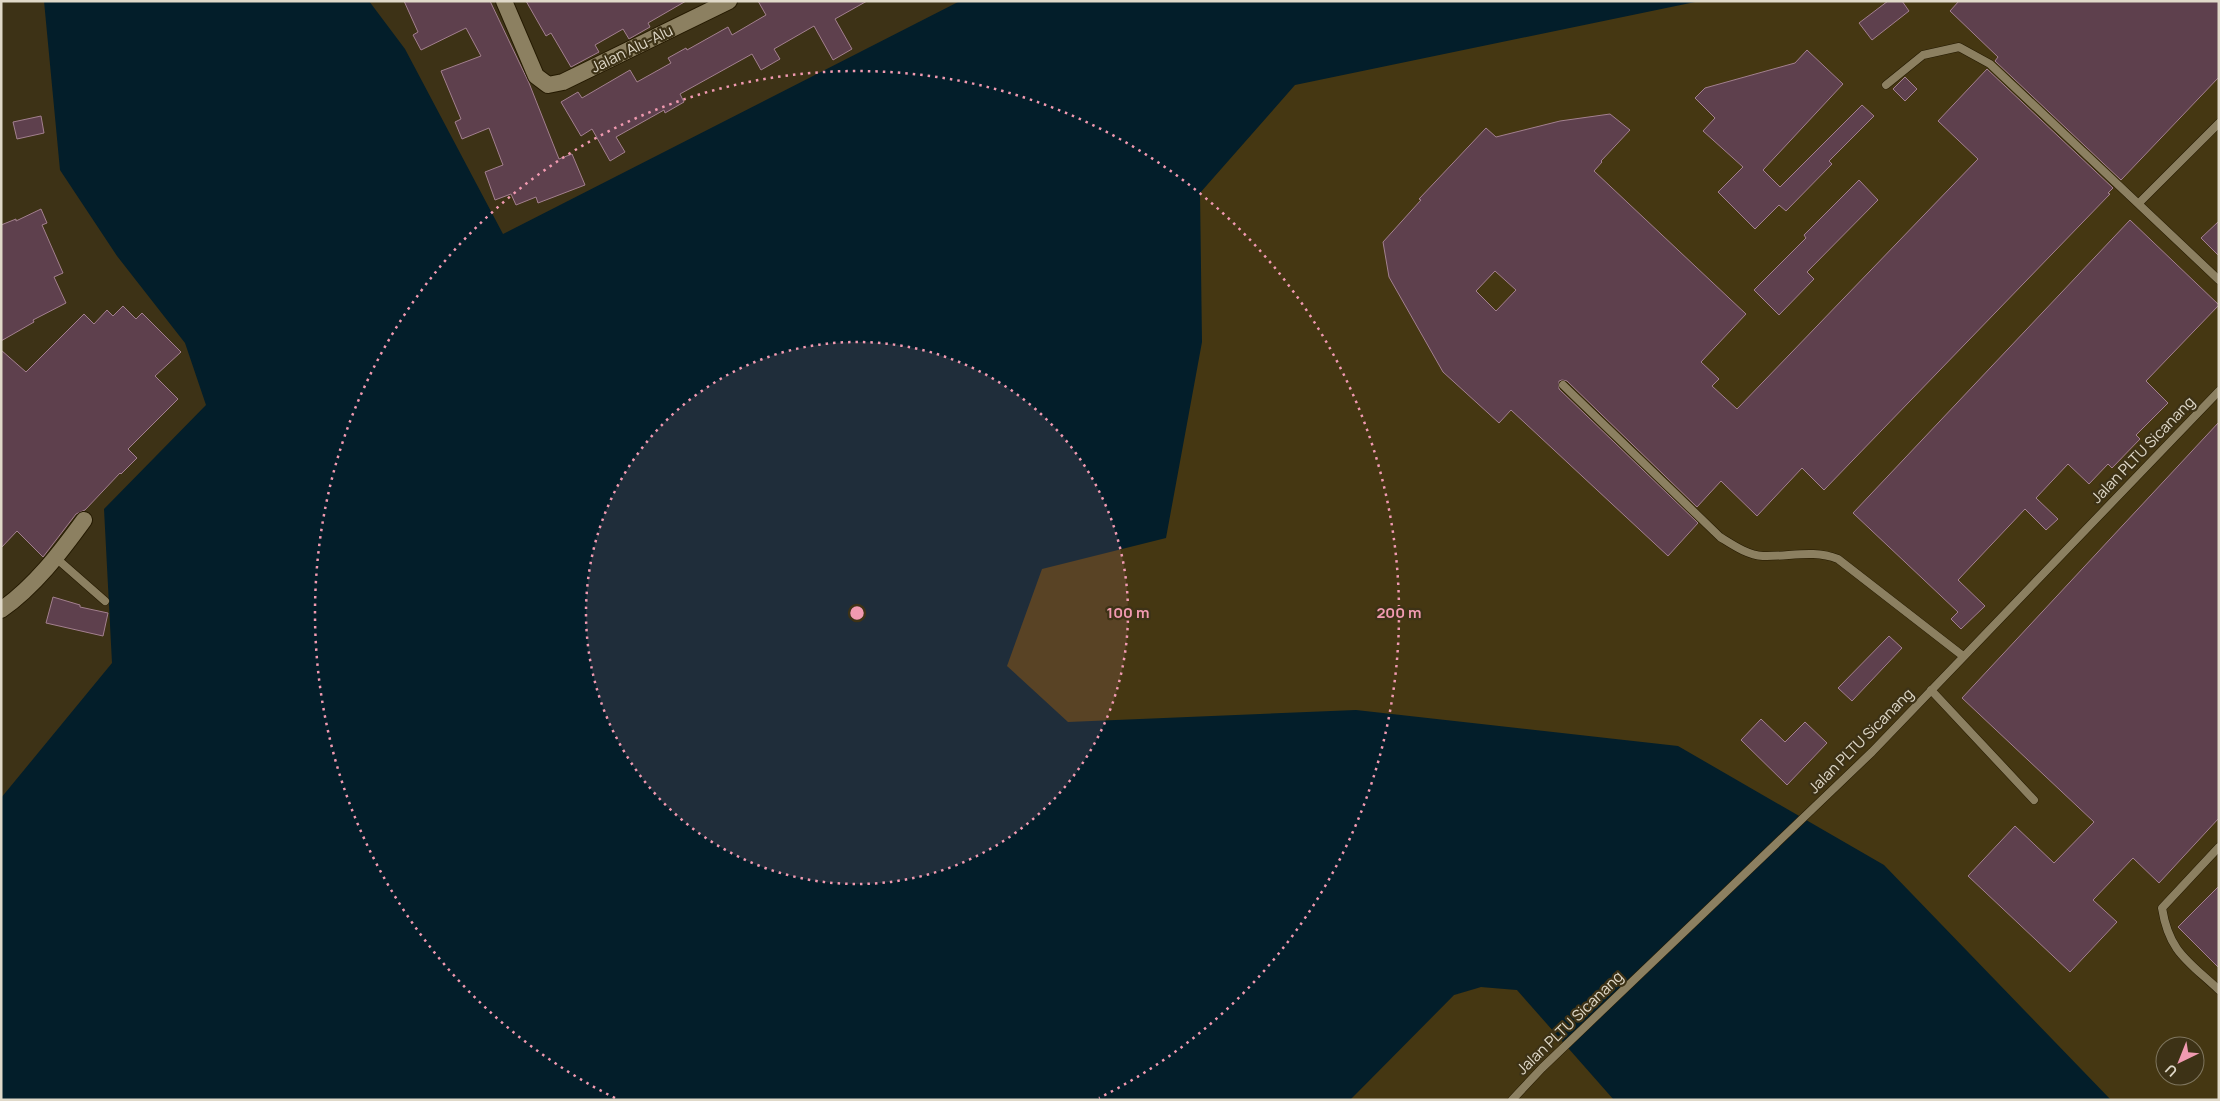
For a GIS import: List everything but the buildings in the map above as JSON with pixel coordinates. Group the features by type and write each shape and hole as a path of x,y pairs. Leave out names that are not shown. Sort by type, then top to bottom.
{"street":[{"name":"Jalan Alu-Alu","path":"504,1 536,76 548,85 564,82 729,1"},
{"path":"1,610 15,600 56,558 84,520"}],"lane":[{"path":"1886,85 1922,54 1959,47 1990,64 2219,280"},
{"path":"2139,203 2219,123"},
{"path":"1563,385 1720,537 1740,549 1762,556 1814,553 1826,554 1838,559 1963,656"},
{"name":"Jalan PLTU Sicanang","path":"1512,1100 1542,1068 1872,752 2219,391"},
{"path":"56,558 104,602"},
{"path":"1931,690 2034,800"},
{"path":"2219,847 2162,908 2166,928 2175,948 2219,990"}],"shaded area":[{"path":"1439,1 2219,1 2219,1100 1997,1100 1053,764 951,662 1170,176 1325,33"},
{"path":"1481,987 1517,990 1614,1100 1350,1100 1454,995"}],"water":[{"path":"44,1 369,1 405,49 503,234 960,1 1700,1 1295,85 1200,193 1202,342 1166,538 1042,569 1007,666 1068,722 1356,710 1678,746 1884,865 2111,1100 1614,1100 1517,990 1481,987 1454,995 1350,1100 1,1100 1,798 112,663 104,509 206,405 185,343 117,256 60,170"}]}
